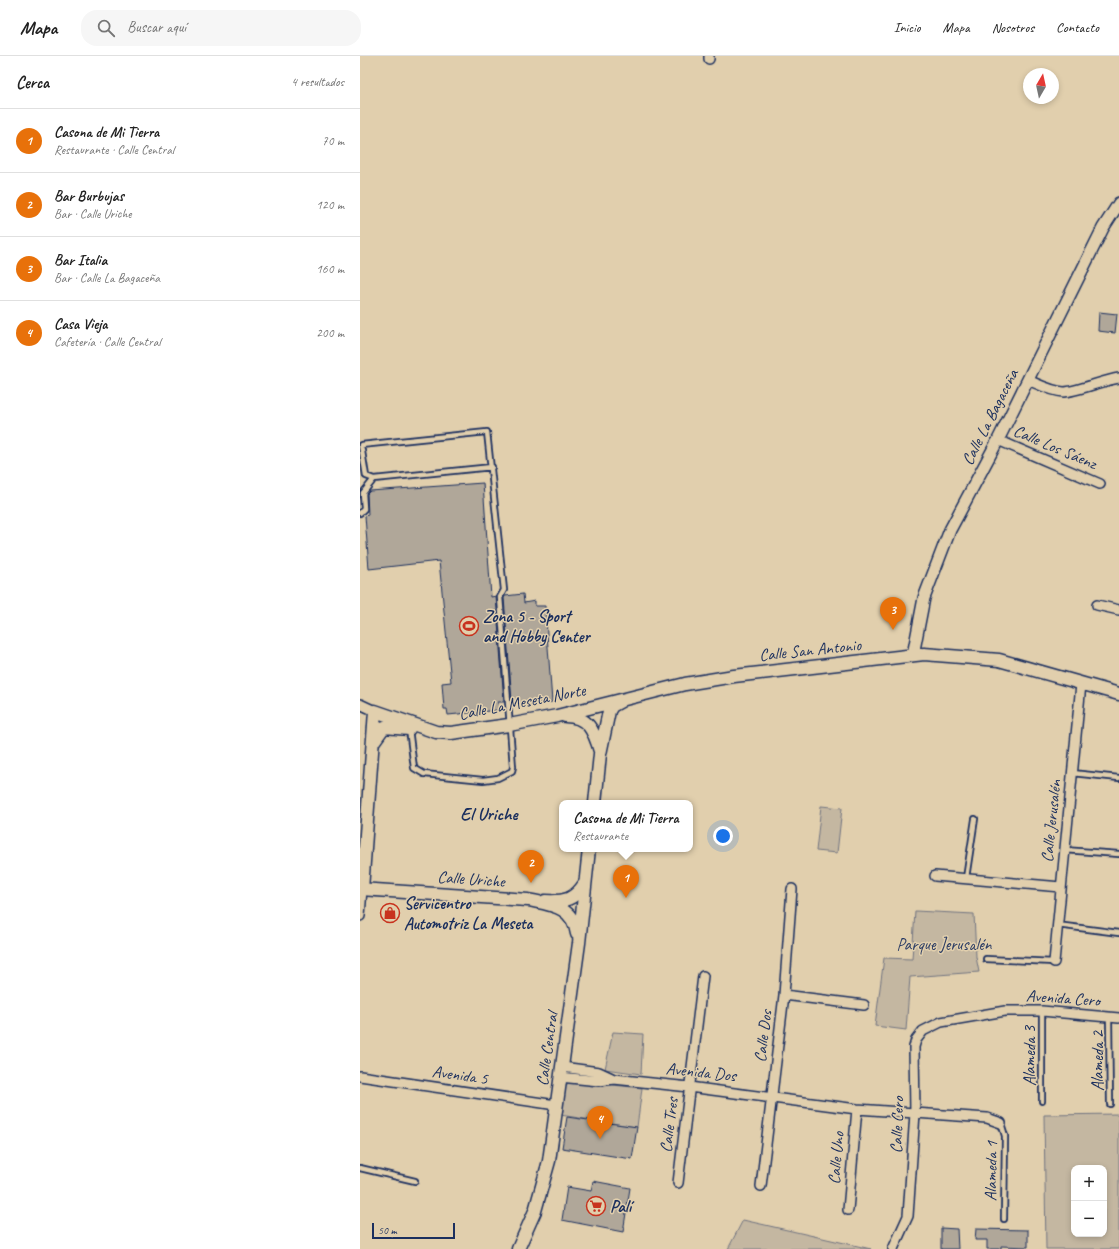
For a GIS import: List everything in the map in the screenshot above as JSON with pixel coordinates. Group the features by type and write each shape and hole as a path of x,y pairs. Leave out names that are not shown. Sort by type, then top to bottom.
{"main road":[{"name":"Calle San Antonio","path":"623,700 686,684 734,676 924,654 999,660 1119,694"},
{"name":"Calle La Meseta Norte","path":"375,711 436,732 451,733 510,725 623,700"},
{"path":"595,800 600,754 609,711 612,706 623,700"},
{"path":"361,889 367,793 374,741 375,711"},
{"path":"556,716 577,717 588,724 595,735 600,754"},
{"path":"374,741 384,727 409,728 436,732"},
{"name":"Calle Central","path":"518,1249 535,1211 549,1161 579,943 589,852"},
{"path":"363,871 366,882 382,890"},
{"path":"528,900 548,901 569,898 578,894 586,881"},
{"name":"Calle Uriche","path":"361,889 528,900 552,905 570,914 576,923 579,943"}],"street":[{"name":"Calle La Bagaceña","path":"913,655 924,598 950,530 998,440 1103,228 1119,203"},
{"path":"1028,380 1048,388 1065,392 1104,380 1119,378"},
{"name":"Calle Los Sáenz","path":"998,440 1100,484"},
{"path":"1097,605 1119,610"},
{"name":"Calle Jerusalén","path":"1054,962 1081,684"},
{"name":"Calle La Meseta Norte","path":"360,704 375,711"},
{"path":"935,876 1061,887"},
{"path":"360,916 361,889"},
{"name":"Calle Dos","path":"761,1186 784,996 792,889"},
{"name":"Calle Tres","path":"678,1182 703,976"},
{"path":"784,996 864,1005"},
{"name":"Avenida Cero","path":"918,1036 940,1022 1005,1011 1042,1011 1114,1018"},
{"name":"Calle Cero","path":"893,1249 908,1216 915,1113 914,1056 918,1036"},
{"name":"Avenida Dos","path":"561,1072 599,1072 614,1079 772,1097 857,1109 987,1118 1001,1124"},
{"name":"Avenida 5","path":"360,1076 556,1105"},
{"name":"Calle Uno","path":"848,1210 857,1109"}],"lane":[{"path":"409,728 414,768 424,774 447,778 482,780 498,778 512,771 514,766 500,597 504,590 492,467 487,432 361,445 366,476 374,479 492,467"},
{"path":"360,513 364,509 363,493 368,483 374,479"},
{"path":"1072,773 1119,778"},
{"path":"966,878 975,819"},
{"path":"1064,850 1119,854"},
{"path":"1057,925 1119,933"},
{"path":"986,959 1054,962"},
{"name":"Alameda 3","path":"1042,1011 1042,1101"},
{"name":"Alameda 2","path":"1110,1104 1114,1018"},
{"name":"Alameda 1","path":"1001,1124 1006,1136 1004,1219"},
{"path":"360,1168 415,1181"}],"green space":[{"path":"821,806 842,808 837,853 816,851"},
{"name":"Parque Jerusalén","path":"915,911 974,914 976,957 979,972 910,977 906,1030 875,1026 884,958 912,959"},
{"path":"613,1032 643,1034 641,1074 605,1069"},
{"path":"572,1081 642,1088 637,1127 560,1115 564,1088"},
{"path":"1119,1114 1119,1249 1046,1249 1044,1115"},
{"path":"743,1220 871,1249 728,1249"}],"building":[{"path":"1099,312 1117,314 1115,333 1098,331"},
{"name":"Zona 5 - Sport and Hobby Center","path":"483,483 491,597 496,596 504,702 498,702 499,710 448,715 447,709 444,709 442,683 451,682 439,561 369,569 365,516 368,515 367,494 370,491"},
{"path":"523,594 524,603 535,601 535,606 545,606 552,702 518,706 518,700 512,701 504,598 505,596"},
{"path":"567,1117 637,1127 632,1159 562,1148"},
{"name":"Palí","path":"593,1181 630,1188 623,1232 562,1220 567,1187 591,1191"},
{"path":"941,1228 957,1229 958,1249 941,1249"},
{"path":"976,1229 1028,1230 1028,1247 1001,1246 1001,1249 987,1249 987,1240 975,1240"}],"place":[{"name":"Zona 5 - Sport and Hobby Center","path":"469,626"},
{"name":"Bar Italia","path":"893,630"},
{"name":"Bar Burbujas","path":"531,883"},
{"name":"Casona de Mi Tierra","path":"626,898"},
{"name":"Servicentro Automotriz La Meseta","path":"390,913"},
{"name":"Casa Vieja","path":"600,1139"},
{"name":"Palí","path":"596,1206"}],"district":[{"name":"El Uriche","path":"489,814"}]}
